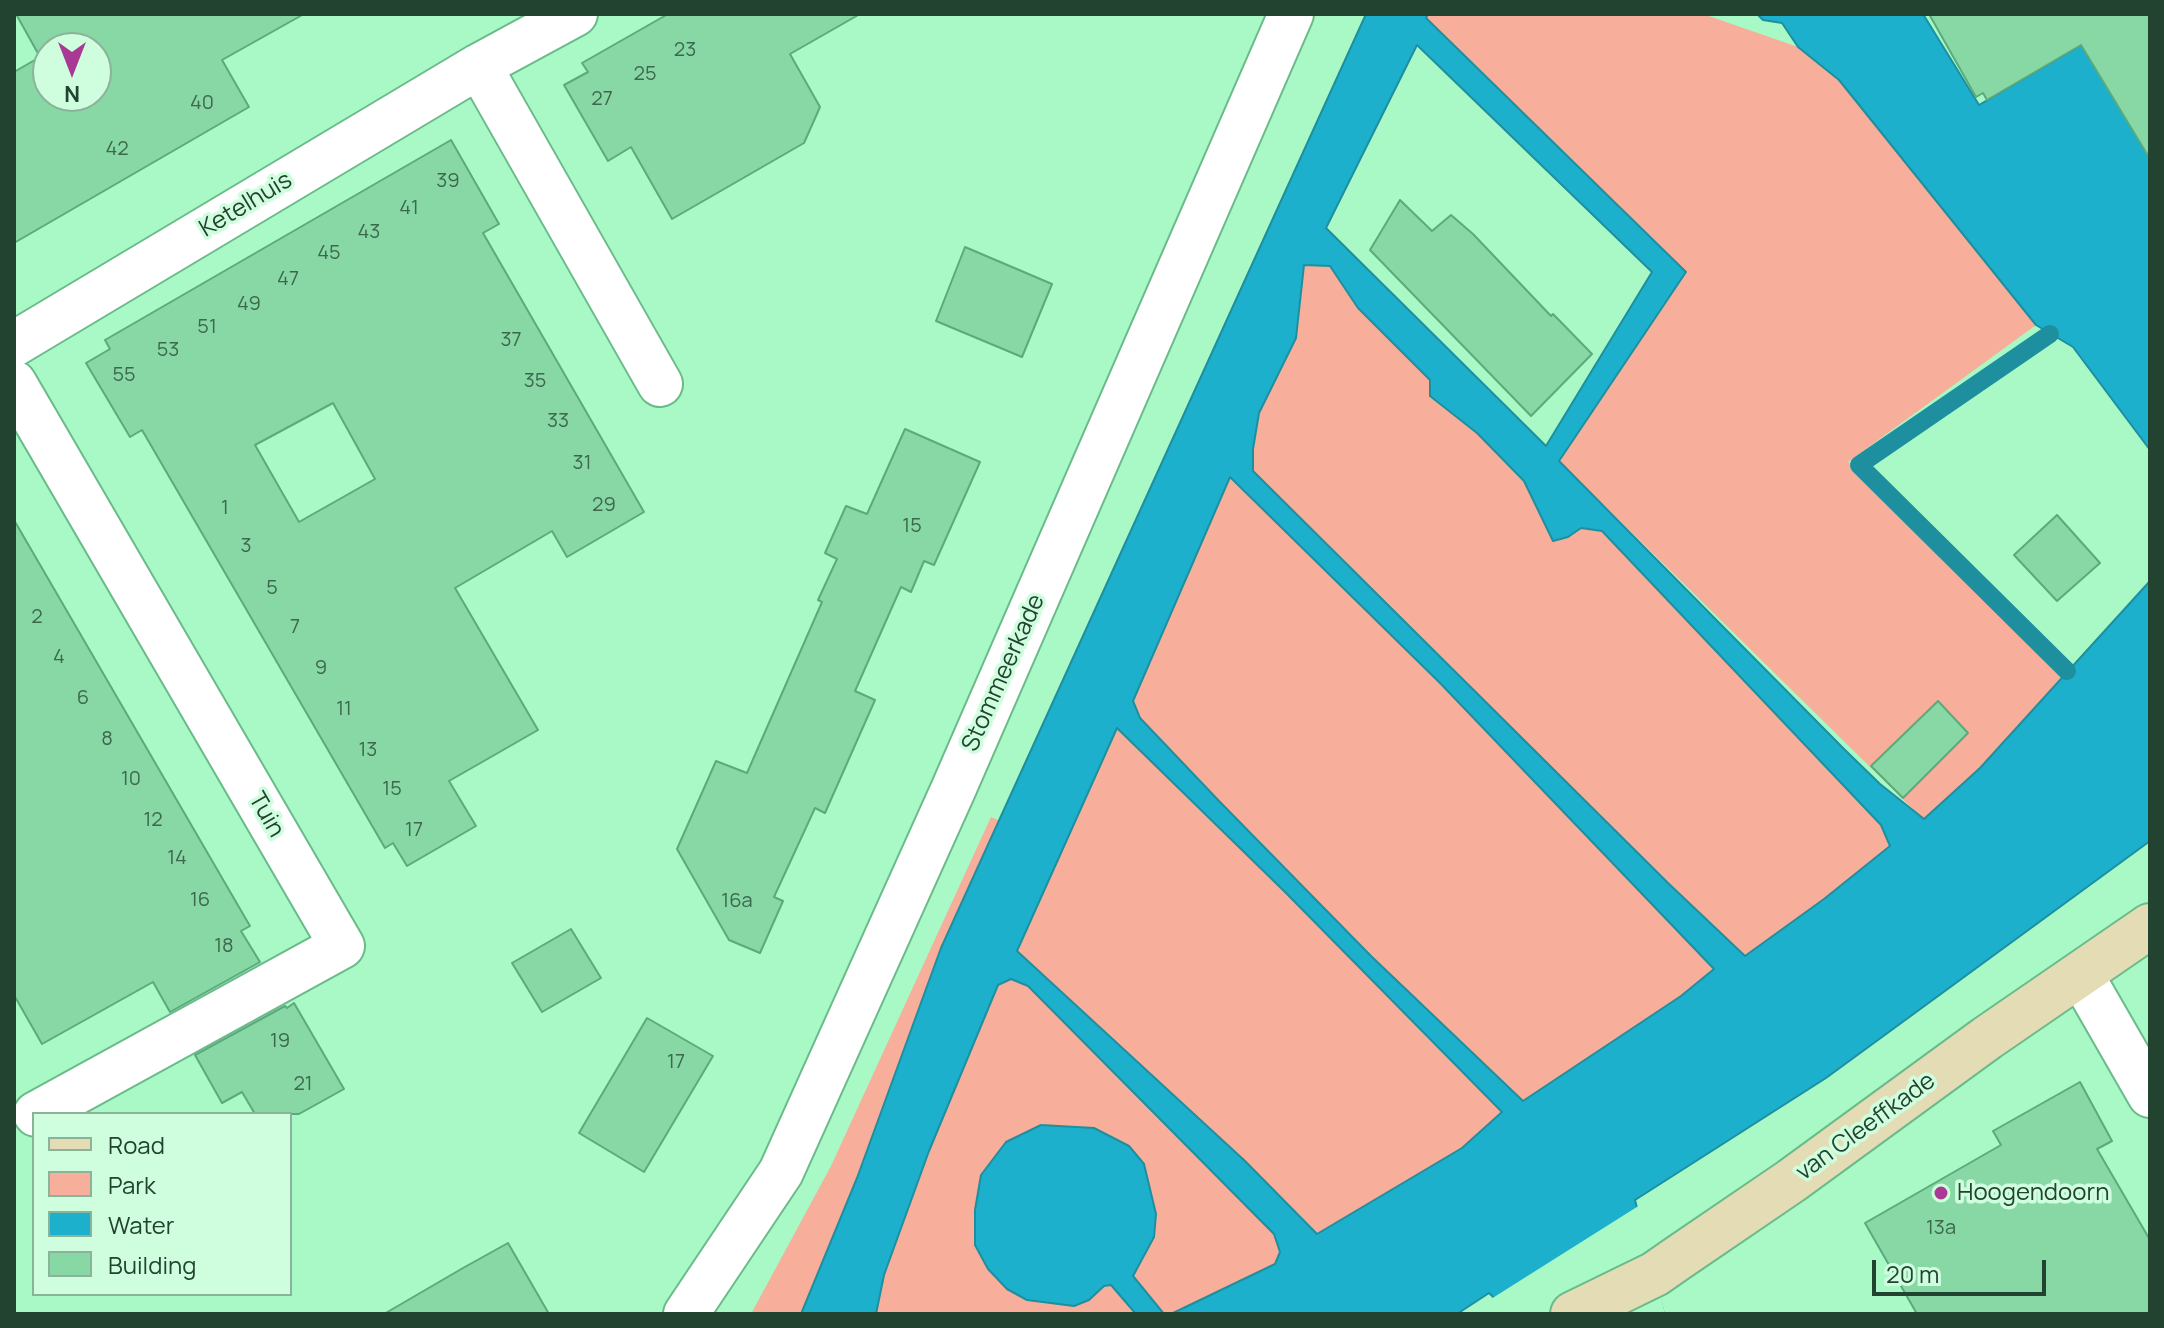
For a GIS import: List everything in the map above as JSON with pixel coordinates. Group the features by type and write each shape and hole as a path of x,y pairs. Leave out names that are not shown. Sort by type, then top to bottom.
{"main road":[{"name":"van Cleeffkade","path":"1573,1314 1655,1274 2150,926"}],"street":[{"name":"Ketelhuis","path":"14,344 479,66 575,14"},
{"name":"Stommeerkade","path":"686,1314 781,1172 953,790 1291,14"},
{"path":"479,66 660,384"},
{"name":"Tuin","path":"14,383 342,946 40,1112"},
{"path":"2081,975 2150,1095"},
{"name":"Tuin","path":"14,1126 32,1117"}],"green space":[{"path":"1428,14 1703,14 1798,47 1839,80 2036,325 1848,462 2067,671 1980,768 1924,820 1559,461 1686,272 1426,18"},
{"path":"1304,265 1330,266 1358,308 1430,380 1430,397 1477,433 1524,482 1553,541 1568,537 1581,528 1602,531 1881,826 1890,846 1745,956 1668,883 1253,471 1259,413 1296,337"},
{"path":"1230,477 1440,682 1715,969 1681,996 1523,1101 1371,956 1140,718 1132,701"},
{"path":"1118,727 1502,1113 1462,1148 1317,1234 1245,1161 1017,951"},
{"path":"991,817 1000,821 941,948 857,1178 801,1314 751,1314 831,1166"},
{"path":"1011,979 1028,986 1274,1234 1280,1252 1275,1264 1171,1314 1164,1314 1132,1276 1154,1237 1156,1214 1144,1164 975,1210 975,1245 988,1269 1007,1289 1027,1300 1089,1300 1104,1285 1112,1285 1136,1314 876,1314 884,1275 929,1151 998,985"}],"water":[{"path":"1366,14 1428,14 1426,18 1686,272 1559,461 1844,749 1880,784 1924,819 1980,768 2150,581 2150,841 1826,1078 1635,1200 1664,1314 1511,1314 1489,1293 1457,1314 1171,1314 1275,1264 1280,1252 1274,1234 1028,986 1011,979 998,985 929,1151 884,1275 876,1314 801,1314 857,1178 941,948","holes":["1417,45 1652,272 1546,446 1326,228","1304,265 1330,266 1358,308 1430,380 1430,396 1477,433 1524,481 1553,541 1568,537 1581,528 1602,531 1881,825 1890,846 1745,956 1253,471 1259,413 1296,338","1230,477 1440,683 1714,969 1681,996 1523,1101 1371,956 1220,802 1140,718 1133,701","1117,728 1285,892 1502,1112 1462,1148 1317,1234 1245,1161 1017,951"]},
{"path":"1757,14 1923,14 1979,105 2093,38 2150,148 2150,450 2073,347 2036,325 1839,80 1798,47 1782,23 1763,20"},
{"path":"1041,1125 1094,1128 1129,1146 1144,1164 1156,1214 1154,1237 1133,1276 1164,1314 1136,1314 1111,1285 1104,1286 1089,1300 1074,1306 1027,1300 1007,1289 988,1269 975,1245 975,1210 981,1175 1006,1142"}],"pier":[{"path":"1640,1205 1665,1314 1506,1314 1491,1299"}],"building":[{"path":"16,14 304,14 222,60 249,107 14,243 14,72 32,62 32,112 112,112 112,32 32,32 32,43"},
{"path":"668,14 860,14 790,54 820,107 804,143 672,219 631,147 608,161 564,85 588,72 582,63"},
{"path":"1929,14 2150,14 2150,159 2081,45 1987,100 1983,93 1976,97"},
{"path":"451,140 499,224 483,233 644,512 567,557 552,531 455,588 538,730 449,781 476,826 407,866 393,843 385,848 142,430 130,437 86,363 110,349 105,340","holes":["333,403 375,479 299,522 255,445"]},
{"path":"1400,200 1432,231 1451,215 1592,354 1531,416 1370,250"},
{"path":"965,247 1052,284 1022,357 936,321"},
{"path":"905,429 980,462 934,565 924,561 911,592 901,587 855,691 875,700 825,813 815,808 774,897 783,901 760,953 729,940 677,849 716,761 747,773 822,602 818,600 837,559 825,553 846,506 867,514"},
{"path":"2057,515 2100,563 2057,601 2014,555"},
{"path":"14,520 250,926 241,931 260,962 170,1012 153,982 42,1044 14,995"},
{"path":"1938,701 1968,733 1903,798 1871,766"},
{"path":"571,929 601,978 542,1012 512,963"},
{"path":"294,1003 344,1089 299,1114 254,1112 242,1092 222,1103 195,1055 285,1006 287,1008"},
{"path":"647,1018 713,1056 644,1172 579,1133"},
{"path":"2080,1082 2112,1141 2097,1149 2150,1240 2150,1314 1917,1314 1865,1223 2001,1145 1993,1131"},
{"path":"508,1243 549,1314 384,1314 463,1268"}],"waterway":[{"path":"2050,334 1859,465 2067,671"}],"place":[{"name":"Hoogendoorn","path":"1941,1193"}]}
